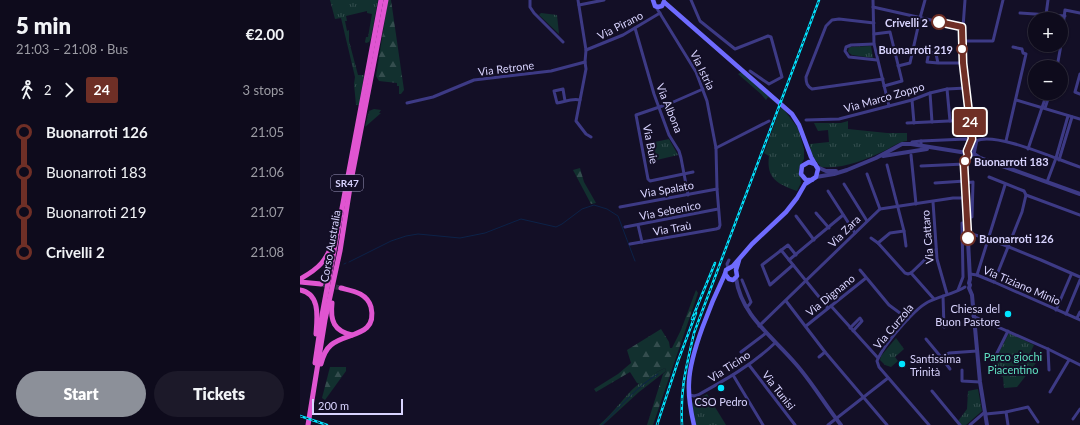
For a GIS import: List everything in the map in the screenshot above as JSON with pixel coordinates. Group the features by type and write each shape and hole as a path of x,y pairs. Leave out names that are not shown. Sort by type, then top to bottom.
{"highway":[{"name":"Corso Australia","path":"308,425 314,367 322,315 382,0"},
{"name":"Corso Australia","path":"304,425 340,251 350,188 386,0"},
{"path":"300,279 318,267 326,259 340,221"},
{"path":"340,251 331,308 332,320 342,332 353,335"},
{"path":"300,282 321,284"},
{"path":"311,396 327,348 335,342 363,331 370,322 372,316 367,298 361,294 341,288"},
{"path":"300,290 308,292 311,295 317,308 314,367"}],"main road":[{"path":"655,2 660,7 664,1 783,105 799,125 806,146 818,172 814,179 805,184 797,198 786,212 752,244 725,274 702,329 694,356 689,382 694,425"},
{"path":"800,191 802,176 801,169 806,159 806,146"},
{"path":"804,164 810,162 816,165"},
{"path":"802,176 806,180 814,179"},
{"path":"720,286 732,279 737,274 736,270 739,260"},
{"path":"730,268 736,270"},
{"path":"725,274 732,279"}],"street":[{"path":"530,0 530,7 534,13 563,42"},
{"path":"578,0 586,50 586,69 576,121 586,134 591,137"},
{"path":"579,5 604,0"},
{"path":"691,0 700,21 735,48 768,36 771,37 782,77 769,84 750,71"},
{"path":"874,0 874,44 889,106"},
{"path":"898,66 910,63 925,0"},
{"path":"964,0 962,27 963,63 974,154"},
{"path":"962,41 993,41 1003,0"},
{"path":"1046,12 1048,0"},
{"name":"Via Istria","path":"655,2 660,13 691,62 703,89 711,113 716,148 720,225 716,229"},
{"path":"873,6 962,27"},
{"path":"1065,12 1065,10 1080,13"},
{"name":"Via Pirano","path":"586,50 610,41 660,13"},
{"path":"1020,13 1028,14"},
{"path":"874,22 839,19 832,20 826,26 806,77 806,82 807,86 812,89 883,79"},
{"name":"Via Albona","path":"635,28 649,82 670,135 679,151 688,195"},
{"path":"874,34 890,32 902,81 884,86"},
{"path":"874,44 851,45 846,47 846,51 849,57 878,60"},
{"path":"1006,141 1026,54 1023,53 1022,49 1013,47"},
{"path":"938,63 936,54 929,52 927,62 938,63 963,63"},
{"name":"Via Retrone","path":"407,102 433,96 474,80 551,71 585,62"},
{"path":"1080,74 1075,92 1080,94"},
{"name":"Via Marco Zoppo","path":"806,120 839,119 912,100 930,93 947,89 966,88"},
{"path":"565,101 563,89 554,91 557,103 576,99 580,100"},
{"path":"658,107 703,89"},
{"path":"947,89 950,121"},
{"path":"930,93 932,122"},
{"path":"912,100 914,123"},
{"path":"1016,100 1044,107 1080,119"},
{"path":"1028,149 1046,100"},
{"name":"Via Buie","path":"658,107 636,115 648,179 650,181 693,172"},
{"path":"1047,182 1057,159 1070,116"},
{"path":"907,124 970,120"},
{"path":"716,148 769,121"},
{"path":"912,142 966,139 1006,141 1080,167"},
{"path":"973,140 964,164 970,274 968,286 972,295 980,382 987,425"},
{"path":"921,141 921,146"},
{"path":"814,179 847,170 876,158 902,144 911,144 931,148 948,149 971,156 974,154 980,158 1080,194"},
{"path":"876,158 931,148"},
{"path":"912,155 916,204"},
{"path":"921,166 964,164"},
{"path":"816,165 826,171 847,170"},
{"path":"887,165 904,231 906,246"},
{"path":"867,174 880,209 966,198"},
{"path":"989,178 1024,191 1026,195 1080,215"},
{"path":"935,182 973,182 972,217 967,217"},
{"path":"844,184 867,221"},
{"path":"977,275 1005,185"},
{"name":"Via Spalato","path":"620,206 717,189"},
{"path":"828,191 842,215 855,233"},
{"path":"994,282 1022,212 1026,195"},
{"name":"Via Cattaro","path":"933,202 937,259 947,294"},
{"name":"Via Sebenico","path":"625,227 718,209"},
{"name":"Via Zara","path":"759,326 880,209"},
{"path":"816,213 829,228"},
{"path":"789,260 829,228 842,215"},
{"path":"796,216 814,240"},
{"path":"958,290 963,277 962,223 967,223"},
{"path":"638,225 642,242"},
{"name":"Via Traù","path":"630,244 716,229"},
{"path":"878,243 890,233 904,231"},
{"path":"968,232 989,239 1080,277"},
{"path":"871,238 878,243 905,273 908,274 936,249"},
{"path":"794,265 770,285 762,265 788,245 796,254"},
{"path":"781,250 806,282 878,358 877,361 879,367 929,425"},
{"path":"929,256 933,256 937,259"},
{"path":"729,260 727,264 730,268"},
{"name":"Via Dignano","path":"860,270 889,305 908,319"},
{"path":"911,272 934,299"},
{"name":"Via Tiziano Minio","path":"970,274 977,275 994,282 1078,319"},
{"name":"Via Tiziano Minio","path":"1056,310 1071,275"},
{"name":"Via Dignano","path":"806,326 866,278"},
{"path":"732,279 746,307 759,326 795,362 841,425"},
{"path":"742,280 751,302 750,305 746,307"},
{"name":"Via Tiziano Minio","path":"1066,314 1080,280"},
{"name":"Via Curzola","path":"878,358 884,348 908,319 921,307 934,299 968,286"},
{"path":"943,296 944,327"},
{"path":"786,301 825,352 887,425"},
{"path":"1078,319 1080,312"},
{"path":"973,316 1048,349 1080,365"},
{"path":"850,328 860,318 862,321 853,331"},
{"path":"996,355 1008,331"},
{"path":"741,352 766,333"},
{"path":"926,339 950,369"},
{"name":"Via Ticino","path":"690,394 694,396 698,395 733,375 775,343"},
{"path":"1048,349 1049,370"},
{"path":"941,357 949,353 977,351"},
{"path":"819,357 825,352"},
{"path":"1050,392 1069,360"},
{"name":"Via Tunisi","path":"748,365 795,425"},
{"path":"962,370 962,381 980,382"},
{"path":"733,375 763,425"},
{"path":"828,425 888,378"},
{"path":"932,391 960,425"},
{"path":"970,425 985,413 1006,412 1028,407 1038,422"},
{"path":"1073,419 1080,408"},
{"path":"1006,412 1008,425"}],"green space":[{"path":"330,0 378,0 369,42 365,42 366,37 368,37 372,14 367,13 367,11 346,16 347,21 345,21 347,31 349,30 349,41 358,75 364,75 359,105 356,105 354,84 355,77 341,18 335,19"},
{"path":"388,0 391,0 404,90 401,94 399,94 399,86 397,86 397,83 379,81 376,76"},
{"path":"541,13 557,15 559,34 539,15"},
{"path":"871,46 873,58 852,55 848,52 849,47"},
{"path":"742,72 777,104 768,97 766,100 738,74"},
{"path":"781,106 798,128 804,149 804,159 799,168 801,183 797,191 784,186 775,180 769,170 769,156 764,153"},
{"path":"374,109 381,110 379,113 381,113 365,127 369,111"},
{"path":"848,121 848,129 887,133 907,133 907,141 862,161 837,167 821,167 811,155 810,144 829,142 828,130 818,131 814,123 841,123"},
{"path":"669,139 678,155 648,162 645,144"},
{"path":"580,168 584,182 596,203 591,204 573,170"},
{"path":"696,290 698,293 653,425 647,425 663,374 666,371 665,368 640,384 637,383 630,372 596,392 594,389 618,374 631,363 627,350 661,329 669,342 670,348 672,348 681,330"},
{"name":"Parco giochi Piacentino","path":"1009,333 1034,345 1029,355 1033,356 1031,360 1036,363 1017,387 1004,388 1003,377 997,375 996,368 992,366"},
{"path":"896,338 904,349 895,357 898,361 891,367 885,365 880,360 881,356"},
{"path":"330,367 346,367 346,371 325,400 322,398"},
{"path":"665,368 666,371 639,392 603,425 599,425 637,386 650,376"},
{"path":"978,389 982,411 966,425 961,425 958,421 967,409 968,391"},
{"path":"707,394 726,425 696,425 692,403"}],"waterway":[{"path":"349,262 391,241 406,236 418,234 460,238 485,233 521,219 556,227 582,209 594,205 607,209 618,216 635,261"},
{"path":"324,270 328,269"},
{"path":"602,425 635,391 658,374"}],"tunnel":[{"path":"321,284 341,288"}],"railway":[{"path":"682,425 683,389 694,333 819,0"},
{"path":"692,319 715,263"},
{"path":"657,425 678,361 696,313"},
{"path":"300,416 327,425"}],"bus line":[{"name":"24","path":"939,22 962,27 963,63 970,120 970,136 972,139 970,141 967,151 968,155 964,164 968,238"}],"place":[{"name":"Crivelli 2","path":"939,22"},
{"name":"Buonarroti 219","path":"962,49"},
{"name":"Buonarroti 183","path":"965,161"},
{"name":"Buonarroti 126","path":"968,238"},
{"name":"Chiesa del Buon Pastore","path":"1008,314"},
{"name":"Santissima Trinità","path":"902,364"},
{"name":"CSO Pedro","path":"721,388"}]}
